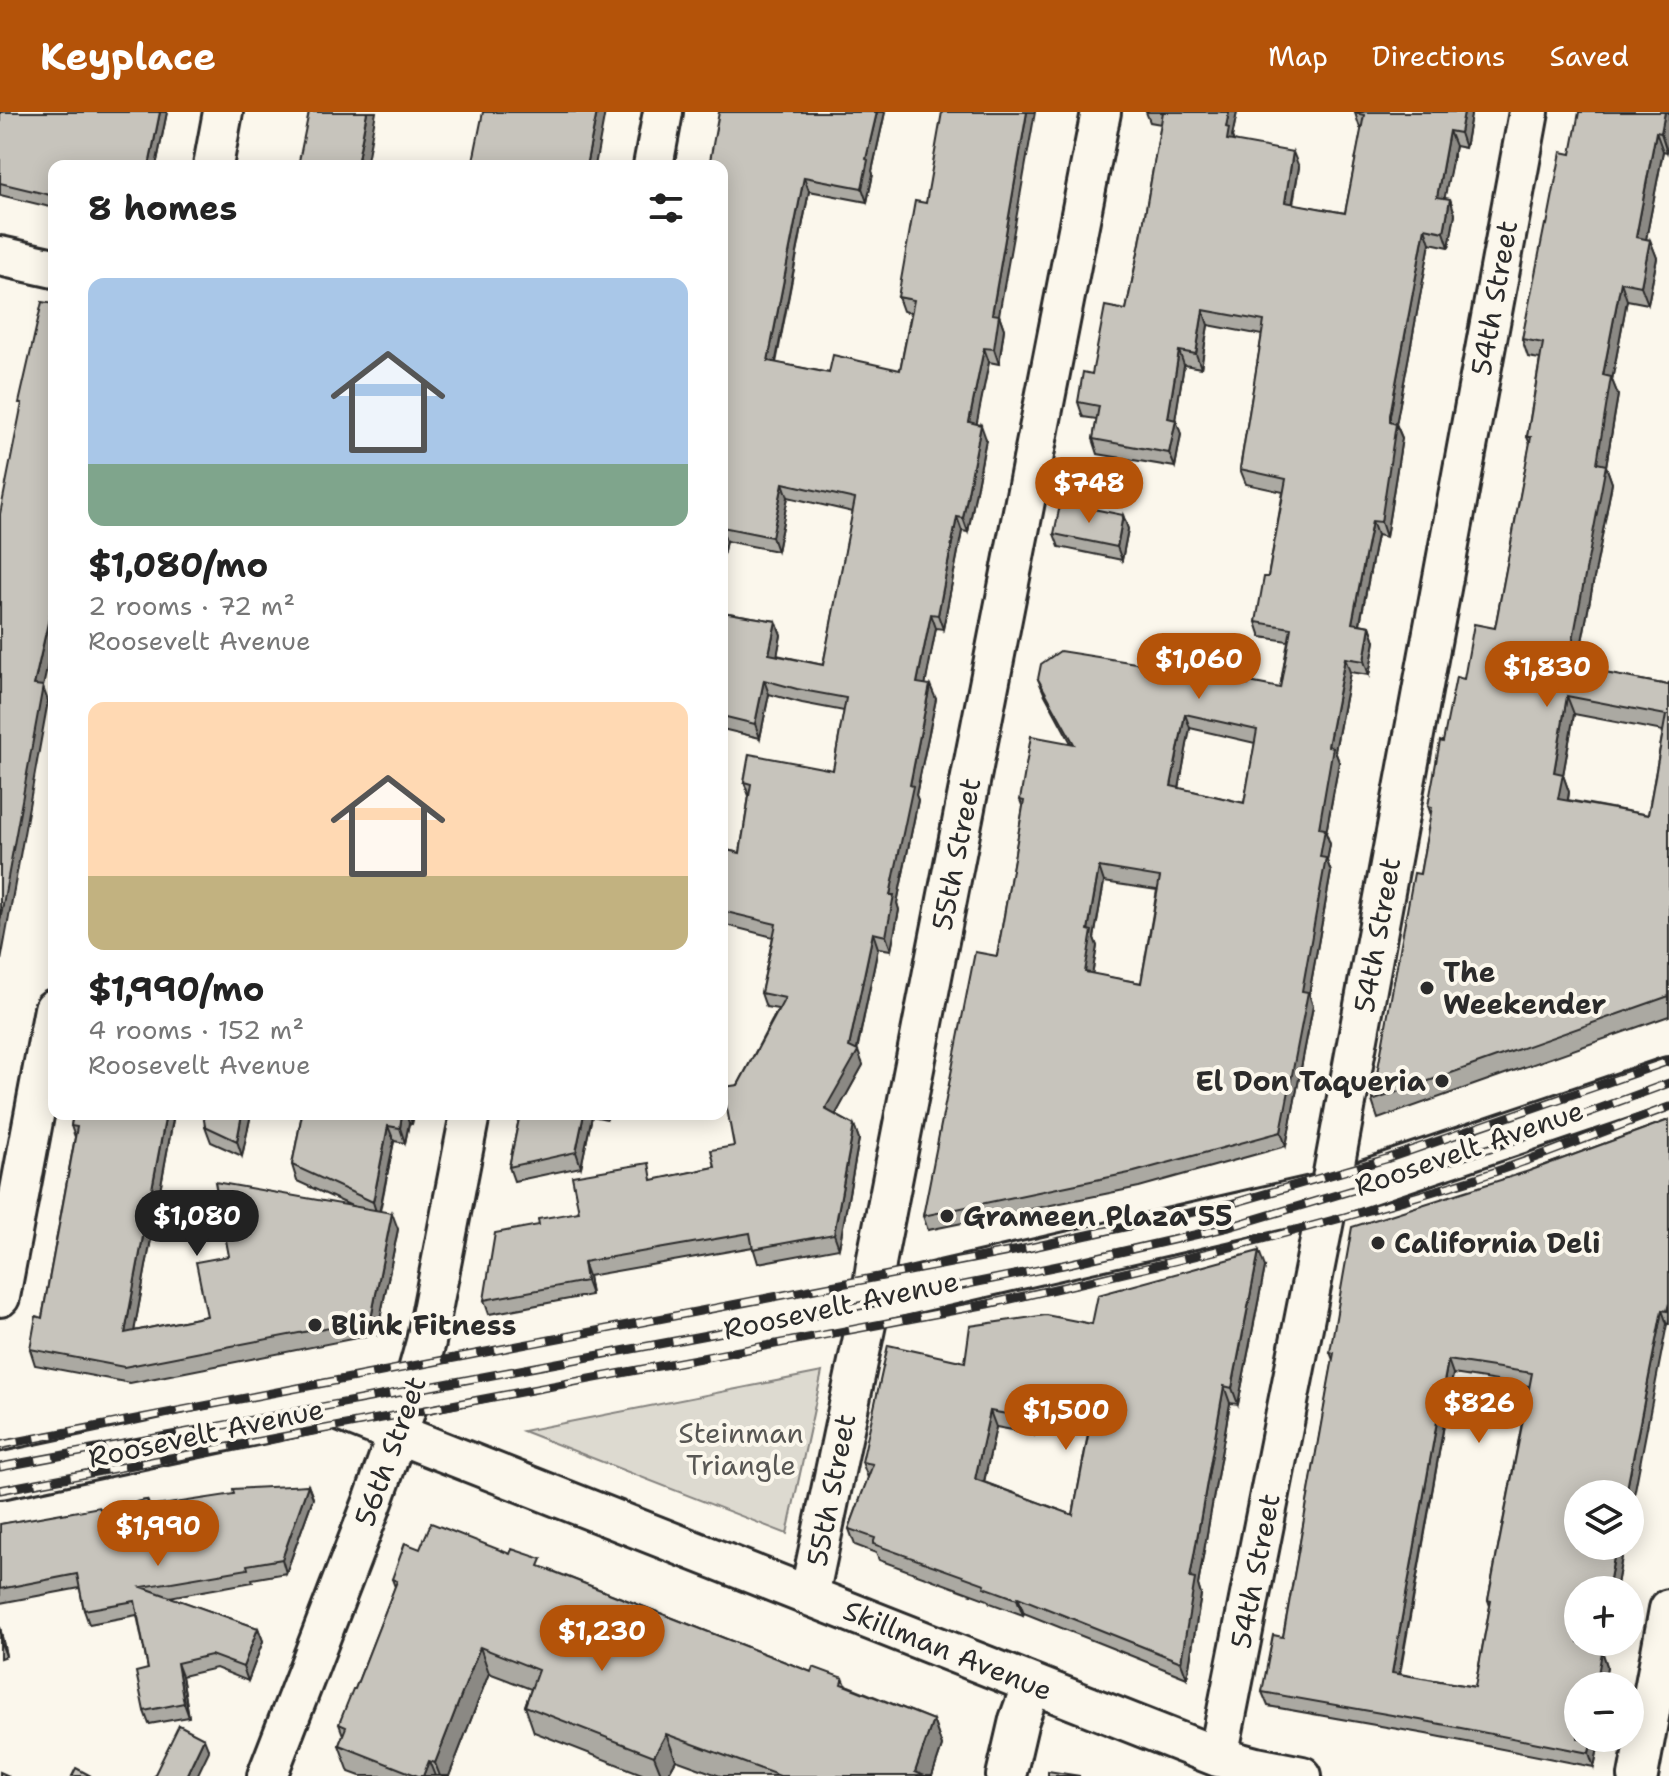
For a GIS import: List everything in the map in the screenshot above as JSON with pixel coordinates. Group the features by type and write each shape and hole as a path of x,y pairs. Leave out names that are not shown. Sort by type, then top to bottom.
{"main road":[{"name":"Roosevelt Avenue","path":"0,1476 368,1398 405,1412 871,1300 1329,1195 1669,1080"}],"street":[{"path":"214,160 223,112"},
{"path":"654,160 663,112"},
{"name":"55th Street","path":"809,1596 871,1300 1101,112"},
{"name":"54th Street","path":"1218,1757 1329,1195 1529,112"},
{"path":"0,256 48,267"},
{"path":"0,1297 48,1041"},
{"name":"56th Street","path":"267,1776 405,1412 426,1342 469,1120"},
{"name":"Skillman Avenue","path":"405,1412 464,1460 1218,1757 1302,1776"},
{"path":"1638,1776 1669,1609"},
{"path":"1006,1776 1019,1720 1032,1684"}],"green space":[{"name":"Steinman Triangle","path":"822,1372 787,1534 523,1431"}],"building":[{"path":"0,112 160,112 150,160 48,160 48,195 0,183"},
{"path":"309,112 367,112 358,159 365,160 299,160"},
{"path":"483,112 597,112 587,160 473,160"},
{"path":"719,112 877,112 862,188 804,177 768,361 829,373 833,355 900,370 914,300 898,297 915,201 926,203 942,112 1027,112 992,314 999,315 994,349 984,348 969,422 981,425 963,518 957,517 938,615 931,614 917,683 930,685 890,895 894,895 886,936 873,933 849,1047 858,1051 825,1109 854,1125 834,1234 753,1249 750,1233 583,1262 586,1281 484,1300 495,1233 539,1225 538,1219 579,1212 572,1176 649,1163 652,1180 715,1167 711,1150 734,1146 728,1114 728,1086 738,1085 785,998 761,993 776,924 728,912 728,850 740,853 751,784 744,782 749,754 833,770 846,698 764,680 755,724 728,717 728,613 776,621 769,654 823,665 855,499 783,483 772,537 728,528 728,160 710,160"},
{"path":"1163,112 1229,112 1227,140 1293,152 1285,202 1345,213 1364,115 1355,112 1464,112 1460,133 1449,131 1437,197 1450,199 1444,232 1425,228 1390,415 1390,422 1396,424 1381,522 1372,521 1352,623 1370,626 1364,661 1345,658 1328,746 1333,747 1319,828 1325,829 1320,857 1326,858 1302,991 1308,992 1281,1132 1134,1172 923,1216 975,952 997,956 1024,801 1020,800 1031,736 1074,744 1038,679 1041,664 1060,651 1280,688 1291,628 1256,622 1264,577 1268,577 1286,479 1240,469 1264,321 1203,310 1196,354 1179,351 1168,418 1176,420 1169,453 1093,439 1099,406 1078,402 1083,372 1092,374 1105,306 1126,310","holes":["1185,714 1257,730 1244,803 1171,786","1099,867 1160,877 1141,983 1085,972 1092,931 1088,930"]},
{"path":"1579,112 1665,112 1661,133 1656,132 1636,237 1650,240 1641,286 1621,282 1603,375 1611,377 1597,463 1606,465 1568,666 1668,685 1669,682 1669,996 1372,1101 1414,873 1420,874 1440,741 1443,742 1456,677 1464,679 1474,624 1495,628 1531,437 1527,437 1543,343 1522,339 1561,152 1571,154","holes":["1567,696 1666,715 1648,815 1558,799 1563,774 1554,772"]},
{"path":"42,302 48,303 48,623 34,685 43,686 0,921 0,514 22,403 19,403"},
{"path":"1069,504 1123,515 1117,547 1054,534 1060,505 1068,507"},
{"path":"72,1120 165,1120 125,1333 207,1316 196,1262 229,1256 215,1182 392,1213 371,1319 124,1367 30,1349 36,1316 42,1318 77,1127 71,1126"},
{"path":"204,1120 241,1120 237,1141 205,1126"},
{"path":"301,1120 401,1120 400,1128 388,1126 373,1202 292,1165"},
{"path":"519,1120 583,1120 576,1152 509,1167"},
{"path":"1669,1120 1669,1303 1667,1311 1662,1310 1629,1480 1564,1480 1564,1560 1613,1560 1611,1576 1564,1576 1564,1656 1601,1656 1598,1672 1564,1672 1564,1748 1262,1692 1273,1635 1283,1637 1334,1353 1330,1352 1352,1227 1529,1171","holes":["1448,1360 1532,1373 1488,1600 1491,1601 1475,1687 1392,1673"]},
{"path":"1259,1251 1232,1388 1224,1386 1190,1578 1195,1579 1181,1662 1018,1597 984,1587 985,1584 873,1544 875,1538 849,1529 873,1464 862,1462 888,1345 965,1362 970,1326 1046,1315 1092,1324 1098,1295","holes":["1034,1392 1094,1404 1073,1515 975,1479 990,1411 1028,1418"]},
{"path":"308,1485 282,1559 247,1565 248,1569 142,1587 258,1628 243,1667 211,1655 177,1663 184,1703 144,1711 136,1672 148,1669 135,1601 84,1610 77,1574 0,1589 0,1524 147,1500 149,1507 234,1494 233,1489"},
{"path":"431,1523 510,1554 512,1549 542,1559 539,1566 811,1672 813,1667 843,1678 841,1684 933,1720 915,1772 925,1776 780,1776 666,1734 654,1756 525,1706 538,1670 480,1647 435,1763 429,1761 423,1776 339,1745 346,1727 339,1724 397,1581 392,1579 405,1543 420,1549"},
{"path":"179,1725 204,1738 186,1776 154,1776"},
{"path":"76,1768 91,1776 72,1776"},
{"path":"1048,1771 1080,1776 1048,1776"}],"railway":[{"path":"0,1445 1019,1250 1230,1204 1386,1159 1669,1061"},
{"path":"0,1467 814,1315 1063,1265 1229,1227 1506,1143 1669,1083"},
{"path":"0,1490 988,1304 1230,1247 1410,1198 1520,1163 1669,1107"}],"place":[{"name":"The Weekender","path":"1427,988"},
{"name":"El Don Taqueria","path":"1442,1081"},
{"name":"Grameen Plaza 55","path":"947,1216"},
{"name":"California Deli","path":"1378,1243"},
{"name":"Blink Fitness","path":"315,1325"}]}
